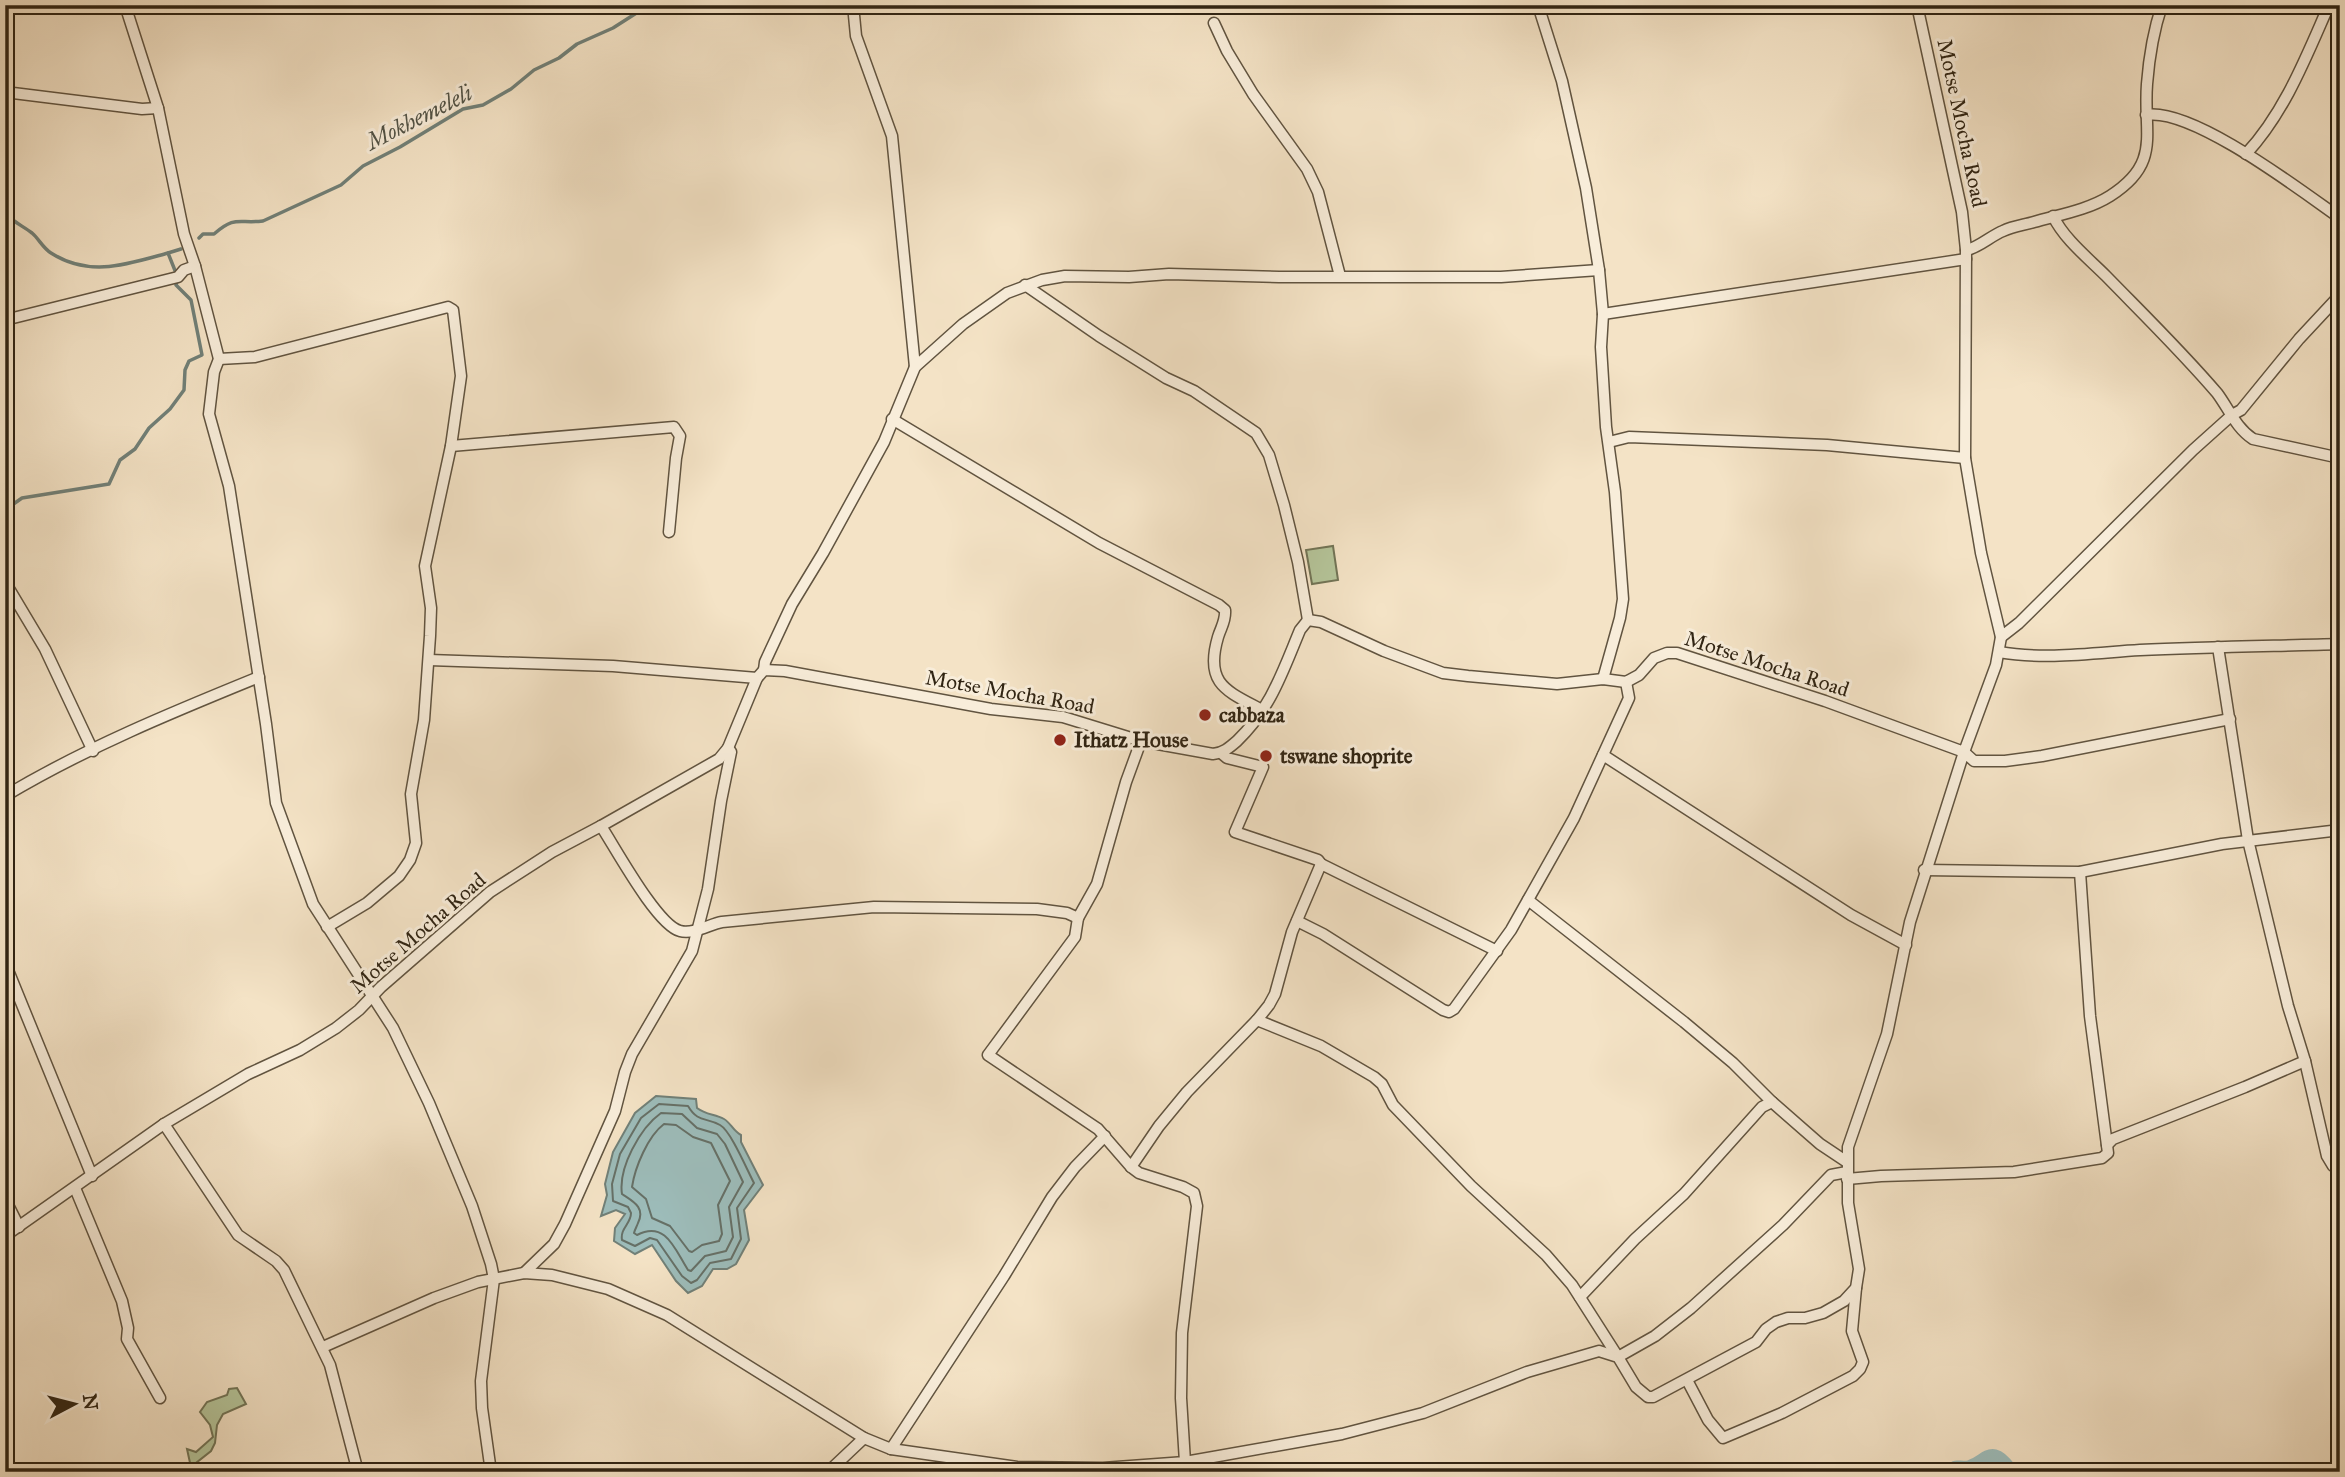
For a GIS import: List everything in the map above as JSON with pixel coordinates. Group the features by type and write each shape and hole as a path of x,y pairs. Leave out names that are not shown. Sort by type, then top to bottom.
{"street":[{"path":"125,5 159,108 184,234 219,359 214,372 209,414 229,486 276,803 309,894 327,927 393,1028 451,1153 485,1242 494,1279 481,1381 483,1419 491,1472"},
{"path":"853,5 856,36 892,136 915,367"},
{"path":"1538,5 1562,81 1592,221 1599,270 1608,457 1615,492 1623,599 1603,678"},
{"name":"Motse Mocha Road","path":"1626,682 1639,675 1654,658 1667,653 1677,653 1825,701 1964,752 1999,652 2001,637 1981,553 1965,458 1966,255 1962,212 1917,5"},
{"name":"Motse Mocha Road","path":"1966,255 1984,240 2005,230 2108,198 2124,186 2139,169 2146,156 2149,138 2146,115 2147,82 2162,5"},
{"path":"2246,154 2263,136 2281,106 2301,70 2329,5"},
{"path":"1214,23 1227,51 1254,94 1307,169 1318,192 1340,276"},
{"path":"5,92 142,109 159,108"},
{"path":"2146,115 2156,113 2180,119 2246,154 2340,218"},
{"path":"2053,216 2074,244 2178,348 2225,403 2244,433 2253,439 2340,458"},
{"path":"1603,314 1966,255"},
{"path":"5,320 178,277 184,270 195,266"},
{"path":"429,660 760,674 792,604 884,442 915,367 986,306 1025,285 1065,276 1129,277 1169,274 1501,277 1599,270"},
{"path":"1025,285 1099,336 1166,378 1194,391 1256,433 1269,455 1298,562 1308,620 1300,630 1264,711 1221,753"},
{"path":"2001,637 2019,623 2232,415 2241,410 2299,339 2339,297"},
{"path":"219,359 255,357 451,308 454,314 461,376 451,446 425,566 431,608 424,720 411,794 416,843 411,860 399,876 367,903 327,927"},
{"path":"892,419 1100,543 1219,605 1225,611 1226,618 1218,637 1215,655 1213,669 1217,680 1230,692 1264,711"},
{"path":"451,446 674,427 680,436 669,532"},
{"path":"1609,442 1629,437 1827,445 1965,458"},
{"path":"5,582 45,649 93,751"},
{"path":"1297,921 1449,1012 1454,1009 1497,951 1528,900 1574,818 1629,698 1626,682 1603,678 1557,684 1443,673 1384,651 1321,622 1308,620"},
{"path":"1999,652 2058,655 2340,644"},
{"path":"2218,647 2248,840 2327,1156 2333,1166 2340,1168"},
{"name":"Motse Mocha Road","path":"5,1236 164,1124 248,1074 300,1050 327,1033 359,1010 371,996 490,892 552,852 719,759 728,748 760,674 785,671 991,709 1063,717 1141,741 1221,753 1227,758 1263,767 1235,832 1318,859 1321,864"},
{"path":"5,796 30,781 179,710 259,677"},
{"path":"1687,1380 1708,1420 1723,1438 1782,1413 1853,1376 1860,1369 1863,1362 1852,1331 1858,1269 1848,1203 1848,1147 1887,1034 1924,870 1964,752 1974,761 2005,761 2230,719"},
{"path":"1141,741 1126,782 1097,884 1078,918 1075,937 988,1055 1098,1129 1131,1167 1152,1178 1183,1186 1194,1193 1196,1198 1182,1333 1181,1398 1185,1462"},
{"path":"524,1273 554,1244 565,1224 615,1111 632,1054 685,963 699,930 730,761 731,752 728,748"},
{"path":"1603,755 1851,915 1906,946"},
{"path":"601,826 663,920 680,932 699,930 722,922 874,907 1037,909 1068,913 1078,918"},
{"path":"1924,870 1982,873 2080,872 2248,840 2340,830"},
{"path":"1131,1167 1187,1092 1257,1020 1275,994 1297,921 1321,864 1497,951"},
{"path":"323,1348 434,1298 478,1282 524,1273 552,1275 608,1289 667,1315 864,1438 891,1448 1017,1467 1103,1468 1185,1462 1342,1434 1423,1413 1527,1372 1599,1351 1618,1357 1655,1335 1691,1308 1783,1225 1831,1175 1847,1171 2014,1172 2102,1158 2108,1153 2090,1016 2080,872"},
{"path":"1528,900 1733,1063 1847,1171"},
{"path":"5,963 92,1176"},
{"path":"1257,1020 1321,1046 1374,1077 1393,1105 1472,1186 1546,1255 1580,1297 1636,1387 1648,1398 1756,1342 1766,1329 1776,1322 1823,1313 1844,1301 1856,1288"},
{"path":"2107,1145 2113,1139 2305,1061"},
{"path":"1580,1297 1635,1239 1684,1194 1762,1107 1772,1102"},
{"path":"164,1124 238,1235 276,1261 284,1270 323,1348 338,1392 358,1472"},
{"path":"891,1448 992,1295 1052,1197 1074,1167 1105,1136"},
{"path":"75,1188 122,1301 128,1328 127,1339 160,1398"},
{"path":"5,1199 19,1227"},
{"path":"828,1472 864,1438"}],"green space":[{"path":"1333,546 1338,580 1312,584 1306,550"},
{"path":"237,1388 246,1404 223,1414 217,1425 211,1451 196,1463 198,1472 192,1472 187,1449 196,1452 213,1437 210,1425 200,1412 207,1402 227,1395 229,1389"}],"water":[{"path":"656,1096 696,1099 697,1108 726,1121 741,1135 741,1142 763,1185 744,1210 749,1240 736,1264 727,1269 713,1269 702,1286 688,1293 676,1281 652,1245 635,1254 614,1241 615,1228 625,1214 616,1210 601,1216 613,1152 635,1113"}],"waterway":[{"name":"Mokhemeleli","path":"199,238 203,234 214,234 233,222 263,221 341,185 363,166 463,109 483,105 577,44 613,28 649,5"},
{"path":"5,213 32,233 51,253 80,265 109,267 168,253"},
{"name":"Mokhemeleli","path":"176,273 168,253 181,249"},
{"name":"Mokhemeleli","path":"5,510 22,498 109,484 120,460 135,449 149,428 170,409 184,390 185,370 189,361 202,355 191,300 176,285 177,281"},
{"path":"1957,1472 1972,1471 1990,1461 1997,1462 2006,1472"}],"place":[{"name":"cabbaza","path":"1205,715"},
{"name":"Ithatz House","path":"1060,740"},
{"name":"tswane shoprite","path":"1266,756"}]}
